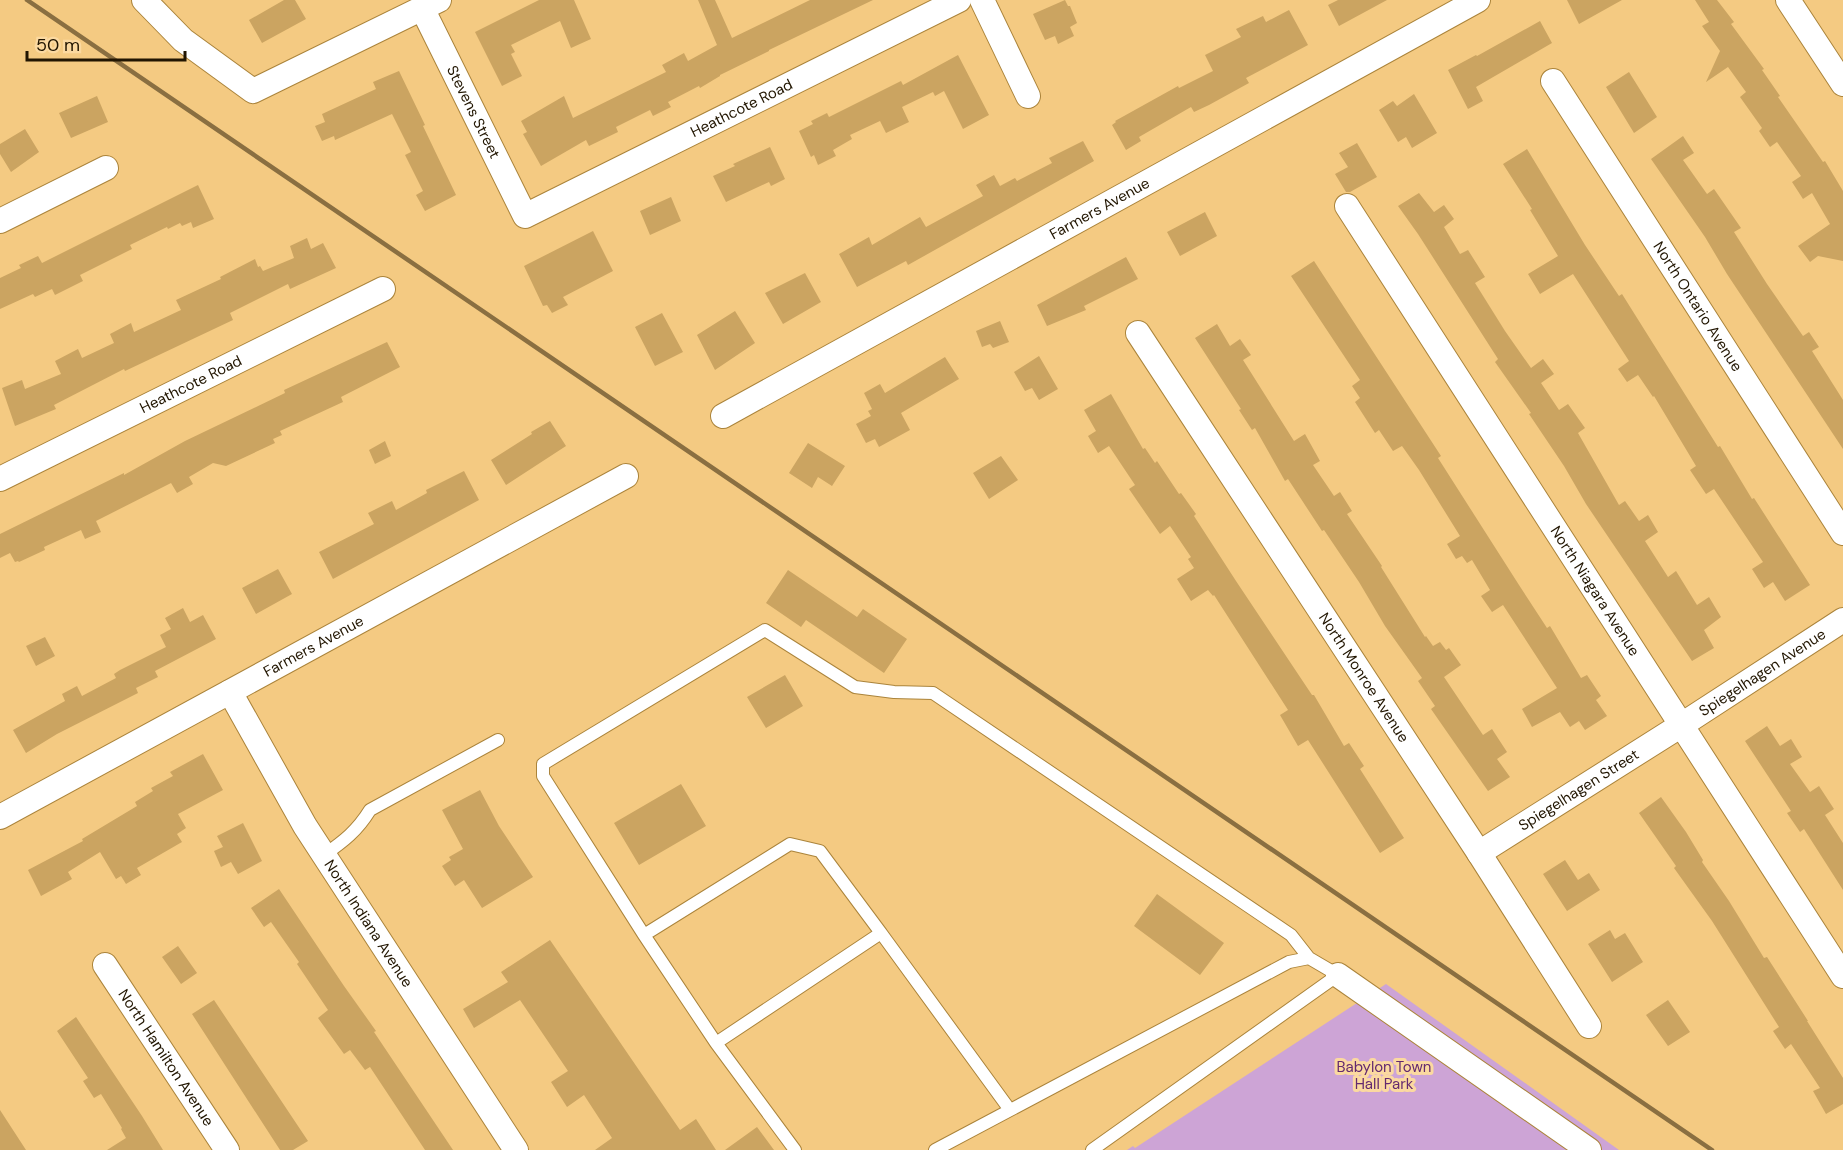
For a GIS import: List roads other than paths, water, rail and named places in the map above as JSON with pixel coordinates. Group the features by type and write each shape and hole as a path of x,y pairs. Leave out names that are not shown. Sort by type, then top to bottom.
{"street":[{"path":"144,0 183,40 253,91 430,4"},
{"name":"Heathcote Road","path":"525,216 959,0"},
{"path":"982,0 1028,96"},
{"name":"Farmers Avenue","path":"723,416 1478,0"},
{"path":"1788,0 1843,84"},
{"name":"Stevens Street","path":"430,4 525,216"},
{"name":"North Ontario Avenue","path":"1553,81 1843,533"},
{"path":"0,220 106,168"},
{"name":"North Niagara Avenue","path":"1347,206 1843,976"},
{"name":"Heathcote Road","path":"0,478 382,289"},
{"name":"North Monroe Avenue","path":"1138,333 1479,853 1589,1026"},
{"name":"Farmers Avenue","path":"0,817 626,476"},
{"name":"Spiegelhagen Avenue","path":"1680,726 1843,620"},
{"name":"North Indiana Avenue","path":"230,692 305,826 516,1150"},
{"name":"Spiegelhagen Street","path":"1479,853 1680,726"},
{"name":"North Hamilton Avenue","path":"105,965 226,1150"},
{"path":"1338,975 1589,1150"}],"lane":[{"path":"795,1150 716,1043 543,776 543,764 765,630 855,687 894,692 933,693 1291,935 1309,958 1338,975 1092,1150"},
{"path":"324,855 360,827 370,810 498,740"},
{"path":"644,935 790,844 820,850 1010,1110"},
{"path":"716,1043 881,933"},
{"path":"935,1150 1289,962 1309,958"}],"railway":[{"path":"27,0 1712,1150"}],"park label":[{"name":"Babylon Town Hall Park","path":"1384,1076"}]}
